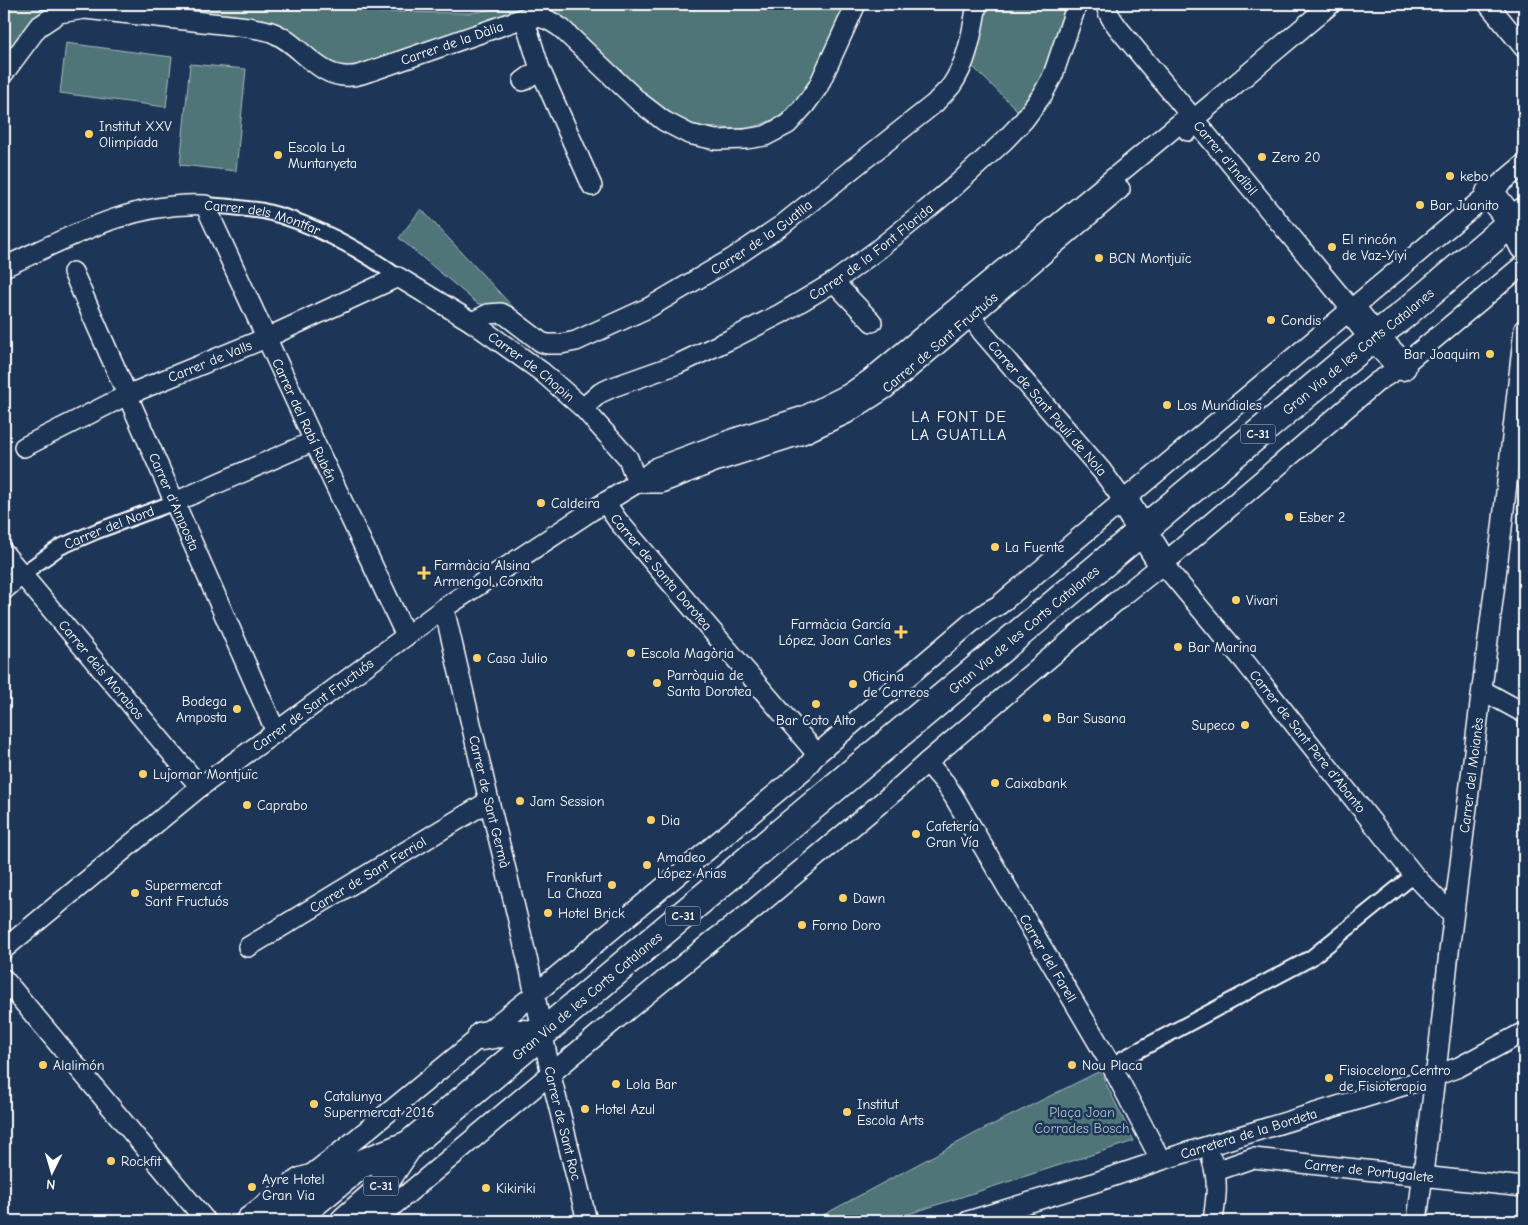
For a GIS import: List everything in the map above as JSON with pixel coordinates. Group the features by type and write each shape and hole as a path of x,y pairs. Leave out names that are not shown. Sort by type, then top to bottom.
{"main road":[{"path":"1490,193 1518,217 1524,246"},
{"name":"Gran Via de les Corts Catalanes","path":"291,1221 361,1164 409,1144 1374,337 1402,316 1518,217"},
{"path":"1352,310 1374,337 1402,366"},
{"path":"1124,501 1163,564"},
{"path":"482,1036 500,1033 542,1034"},
{"name":"Gran Via de les Corts Catalanes","path":"345,1221 377,1193 409,1144"},
{"path":"250,1221 301,1182 361,1164"}],"street":[{"name":"Carrer de la Dàlia","path":"4,72 38,27 59,13 85,9 271,32 290,43 315,64 332,74 351,76 374,70 524,18 535,16 549,19 664,121 690,134 716,140 728,140 765,136 788,124 806,105 818,87 856,4"},
{"name":"Carrer de la Guatlla","path":"472,322 488,314 501,313 541,342 561,344 576,341 650,307 733,258 782,225 935,103 950,87 960,71 967,51 977,4"},
{"name":"Carrer de la Font Florida","path":"583,408 600,393 678,364 772,318 834,282 876,251 956,186 1024,120 1043,94 1053,75 1077,4"},
{"name":"Carrer d'Indíbil","path":"1106,4 1110,18 1352,310"},
{"name":"Carrer de Sant Fructuós","path":"637,483 661,483 715,462 803,434 833,421 864,403 884,389 1187,133 1194,119 1331,4"},
{"path":"1488,4 1524,48"},
{"path":"524,18 540,69 592,186"},
{"path":"523,81 540,69"},
{"name":"Carrer de Sant Fructuós","path":"4,949 200,787 444,608 637,483 657,467 734,438 804,416 848,394 870,379 936,326 1180,123 1194,119"},
{"path":"301,1182 535,994 804,770 817,754 971,623 999,605 1524,164"},
{"name":"Carrer dels Montfar","path":"4,267 112,219 134,212 181,204 235,207 265,212 314,228 376,261 398,277"},
{"name":"Carrer del Rabí Rubén","path":"205,205 406,636"},
{"path":"375,1221 686,962 748,914 1378,382 1402,366 1524,264"},
{"name":"Carrer d'Amposta","path":"74,272 276,732"},
{"name":"Carrer de Chopin","path":"398,277 472,322 542,372 583,408 628,458 637,483"},
{"name":"Carrer de Valls","path":"24,447 127,395 266,338 398,277"},
{"path":"834,282 872,322"},
{"name":"Carrer de Sant Paulí de Nola","path":"971,316 982,332 1102,471 1124,501"},
{"name":"Carrer del Moianès","path":"1417,1221 1524,329"},
{"name":"Carrer del Nord","path":"22,575 60,547 175,502 314,441"},
{"name":"Carrer de Santa Dorotea","path":"605,502 618,521 817,754"},
{"name":"Carrer dels Morabos","path":"4,553 200,787"},
{"name":"Carrer de Sant Pere d'Abanto","path":"1163,564 1245,662 1414,875 1453,916"},
{"path":"4,590 22,575"},
{"name":"Carrer de Sant Germà","path":"444,608 535,994"},
{"path":"1482,690 1524,713"},
{"name":"Carrer del Farell","path":"927,762 954,797 1111,1065 1156,1151 1159,1161"},
{"name":"Carrer de Sant Ferriol","path":"248,947 488,801"},
{"path":"1111,1065 1311,958 1414,875"},
{"path":"4,979 206,1221"},
{"name":"Carrer de Sant Roc","path":"535,994 551,1074 587,1221"},
{"name":"Carretera de la Bordeta","path":"968,1221 1016,1214 1159,1161 1435,1076 1460,1067 1524,1032"},
{"path":"1208,1146 1216,1171 1217,1188 1213,1221"},
{"name":"Carrer de Portugalete","path":"1216,1171 1253,1158 1524,1187"}],"green space":[{"path":"4,4 62,4 4,59"},
{"path":"88,4 330,4 380,12 469,13 528,4 850,4 825,59 797,100 779,117 760,125 742,129 704,127 685,123 638,91 598,52 549,10 522,8 353,70 324,63 276,24 224,15"},
{"path":"983,4 1066,4 1050,58 1037,87 1017,110 972,66"},
{"path":"66,43 172,57 166,107 60,93"},
{"path":"190,64 246,69 236,171 180,165"},
{"path":"421,209 543,339 497,305 478,304 399,238"},
{"name":"Plaça Joan Corrades Bosch","path":"1100,1071 1134,1141 887,1221 812,1221 976,1133"}],"place":[{"name":"Institut XXV Olimpíada","path":"89,134"},
{"name":"Escola La Muntanyeta","path":"278,155"},
{"name":"Zero 20","path":"1262,157"},
{"name":"kebo","path":"1450,176"},
{"name":"Bar Juanito","path":"1420,205"},
{"name":"El rincón de Vaz-Yiyi","path":"1332,247"},
{"name":"BCN Montjuïc","path":"1099,258"},
{"name":"Condis","path":"1271,320"},
{"name":"Bar Joaquim","path":"1490,354"},
{"name":"Los Mundiales","path":"1167,405"},
{"name":"Caldeira","path":"541,503"},
{"name":"Esber 2","path":"1289,517"},
{"name":"La Fuente","path":"995,547"},
{"name":"Farmàcia Alsina Armengol, Conxita","path":"424,573"},
{"name":"Vivari","path":"1236,600"},
{"name":"Farmàcia García López, Joan Carles","path":"901,632"},
{"name":"Bar Marina","path":"1178,647"},
{"name":"Escola Magòria","path":"631,653"},
{"name":"Casa Julio","path":"477,658"},
{"name":"Parròquia de Santa Dorotea","path":"657,683"},
{"name":"Oficina de Correos","path":"853,684"},
{"name":"Bar Coto Alto","path":"816,704"},
{"name":"Bodega Amposta","path":"237,709"},
{"name":"Bar Susana","path":"1047,718"},
{"name":"Supeco","path":"1245,725"},
{"name":"Lujomar Montjuïc","path":"143,774"},
{"name":"Caixabank","path":"995,783"},
{"name":"Jam Session","path":"520,801"},
{"name":"Caprabo","path":"247,805"},
{"name":"Dia","path":"651,820"},
{"name":"Cafetería Gran Vía","path":"916,834"},
{"name":"Amadeo López Arias","path":"647,865"},
{"name":"Frankfurt La Choza","path":"612,885"},
{"name":"Supermercat Sant Fructuós","path":"135,893"},
{"name":"Dawn","path":"843,898"},
{"name":"Hotel Brick","path":"548,913"},
{"name":"Forno Doro","path":"802,925"},
{"name":"Alalimón","path":"43,1065"},
{"name":"Nou Placa","path":"1072,1065"},
{"name":"Fisiocelona Centro de Fisioterapia","path":"1329,1078"},
{"name":"Lola Bar","path":"616,1084"},
{"name":"Catalunya Supermercat 2016","path":"314,1104"},
{"name":"Hotel Azul","path":"585,1109"},
{"name":"Institut Escola Arts","path":"847,1112"},
{"name":"Rockfit","path":"111,1161"},
{"name":"Ayre Hotel Gran Via","path":"252,1187"},
{"name":"Kikiriki","path":"486,1188"}],"district":[{"name":"LA FONT DE LA GUATLLA","path":"959,425"}]}
